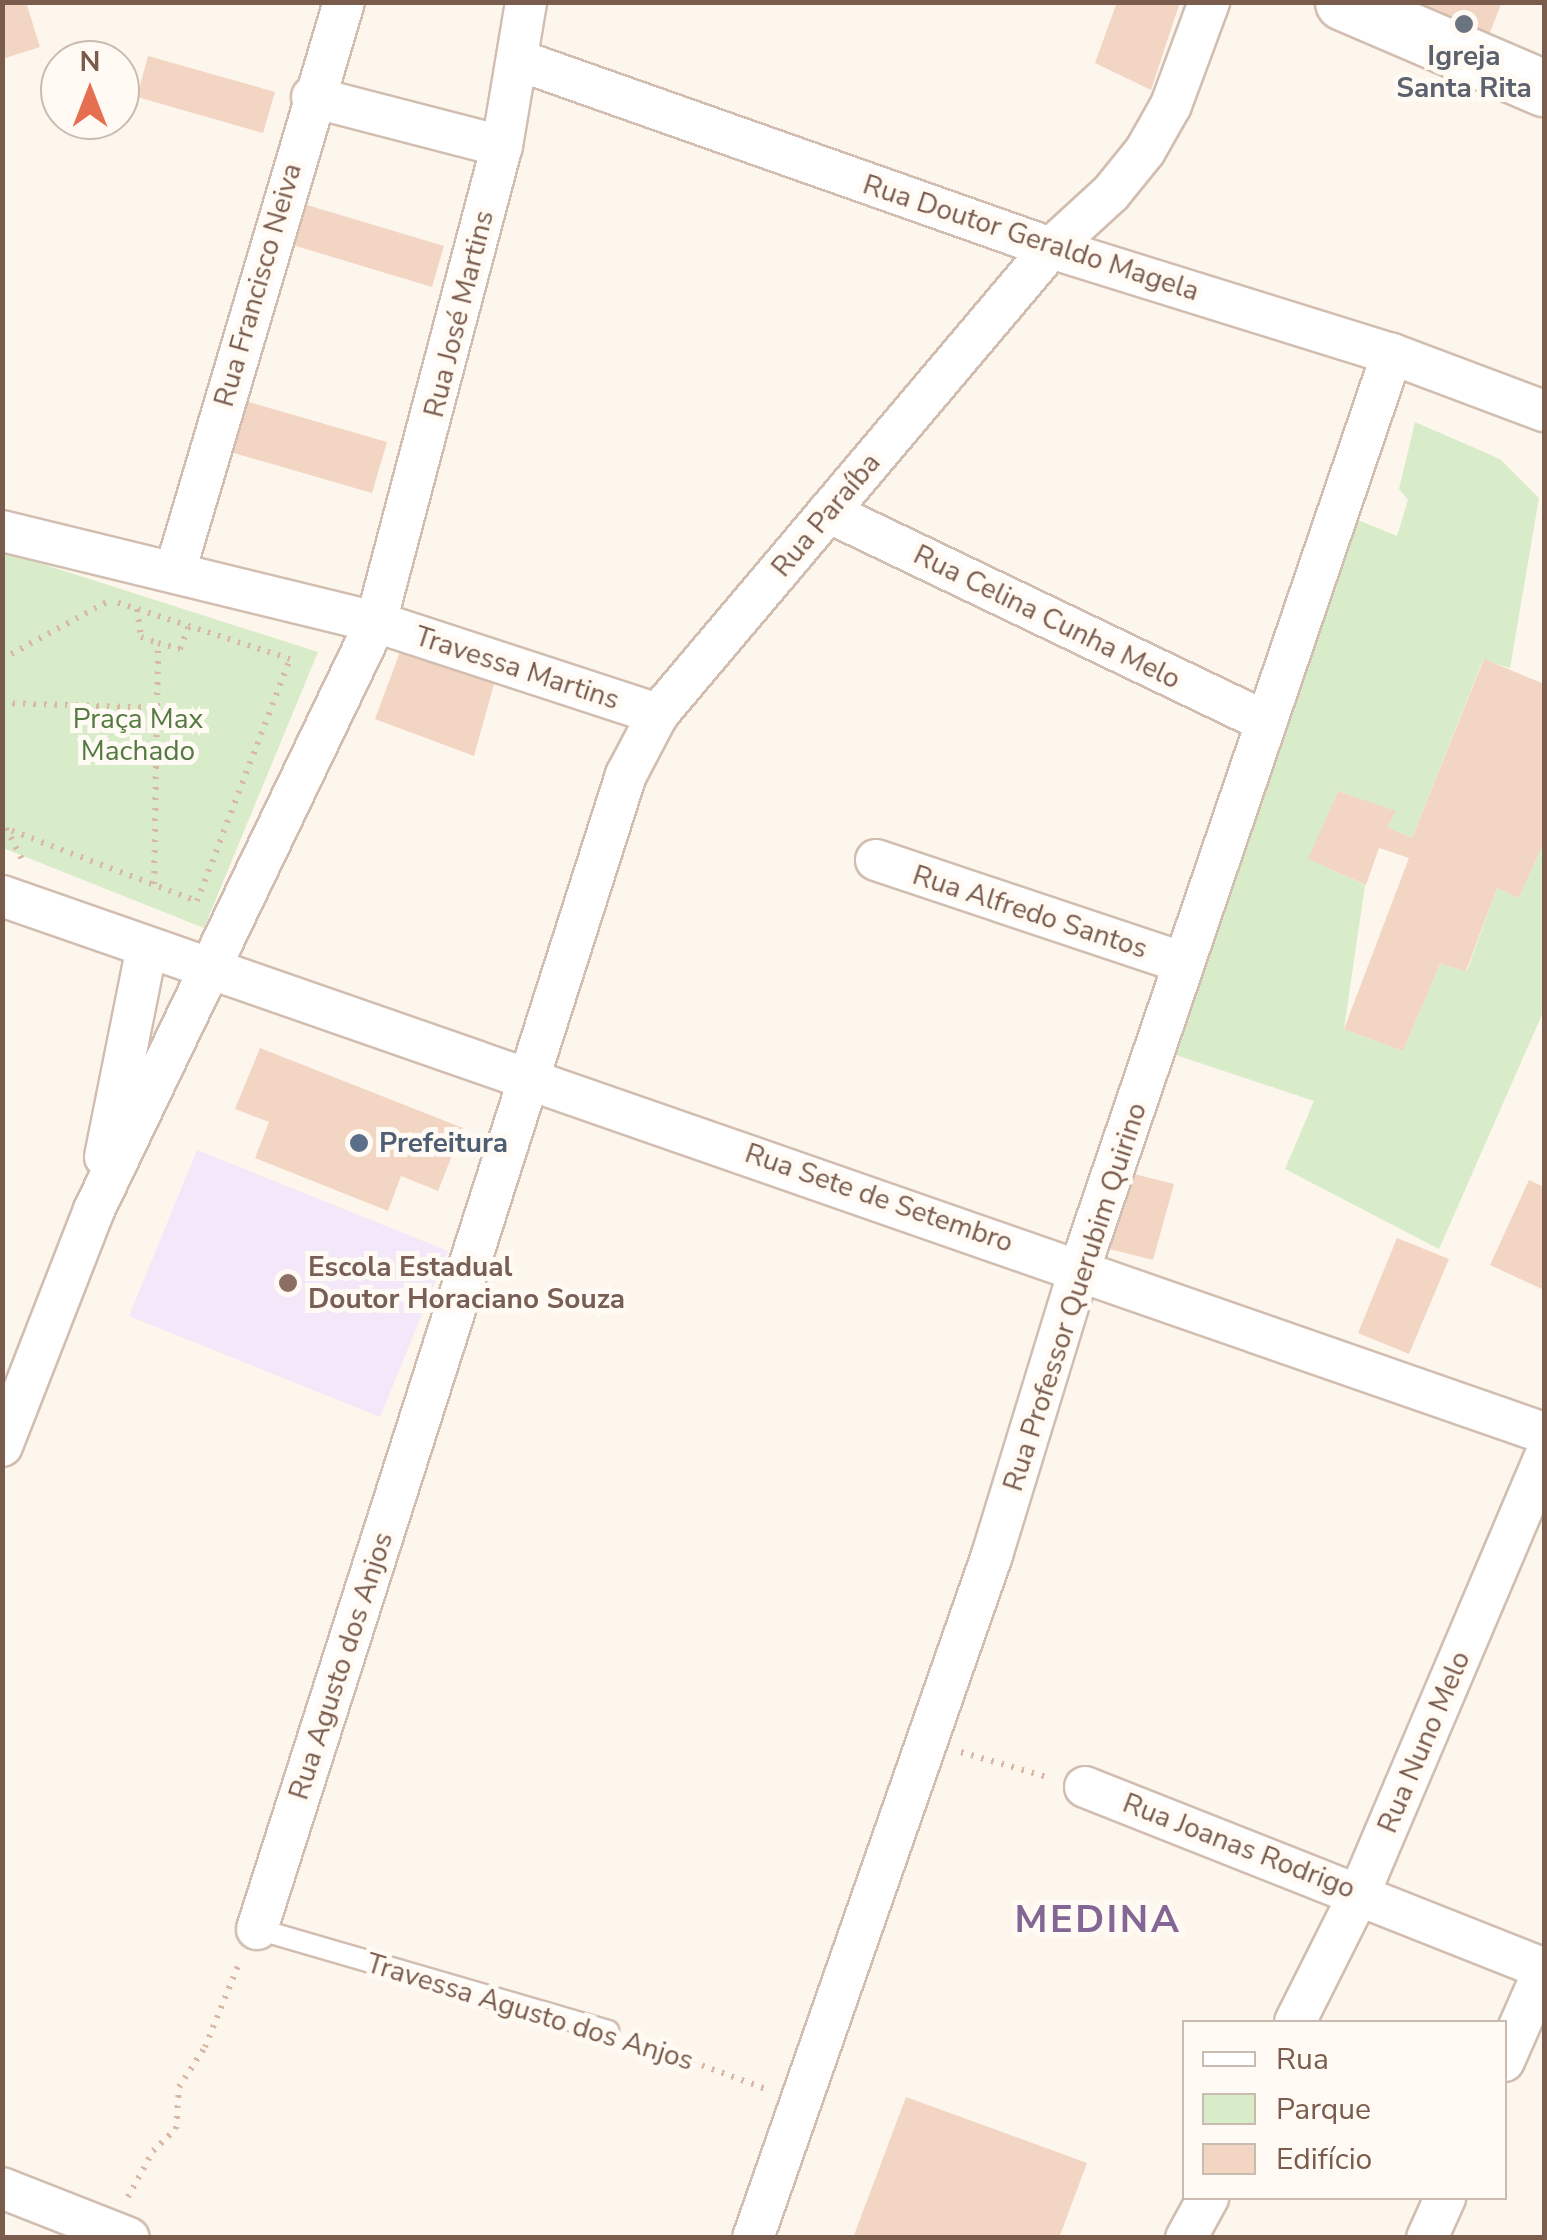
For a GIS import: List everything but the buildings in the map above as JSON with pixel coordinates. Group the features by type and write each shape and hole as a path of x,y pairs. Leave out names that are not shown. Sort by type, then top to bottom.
{"street":[{"name":"Rua Francisco Neiva","path":"176,568 312,96 344,2"},
{"name":"Rua José Martins","path":"376,622 502,146 526,2"},
{"name":"Rua Paraíba","path":"530,1077 626,775 658,714 1051,248 1111,193 1144,151 1171,104 1209,2"},
{"path":"1343,2 1544,88"},
{"name":"Rua Doutor Geraldo Magela","path":"518,60 1051,248 1392,354 1544,411"},
{"path":"312,96 502,146"},
{"name":"Rua Professor Querubim Quirino","path":"753,2238 926,1742 1080,1268 1392,354"},
{"name":"Rua Celina Cunha Melo","path":"828,512 1266,722"},
{"path":"2,531 176,568 376,622 94,1210 2,1446"},
{"name":"Travessa Martins","path":"376,622 658,714"},
{"name":"Rua Alfredo Santos","path":"876,860 1183,963"},
{"path":"2,896 212,968"},
{"path":"94,1210 147,947"},
{"name":"Rua Sete de Setembro","path":"212,968 1544,1433"},
{"name":"Rua Agusto dos Anjos","path":"257,1929 530,1077"},
{"name":"Rua Nuno Melo","path":"1296,2020 1360,1892 1544,1458"},
{"name":"Rua Joanas Rodrigo","path":"1084,1787 1360,1892 1544,1969"},
{"path":"1507,2054 1544,1969"},
{"path":"2,2188 122,2235"},
{"path":"1186,2238 1207,2200"},
{"path":"1427,2238 1444,2200"}],"lane":[{"name":"Travessa Agusto dos Anjos","path":"257,1929 608,2031"}],"path":[{"path":"2,827 197,901 290,658 92,594"},
{"path":"2,659 110,600"},
{"path":"136,609 141,637 158,643 180,649 189,626"},
{"path":"154,884 158,643"},
{"path":"2,703 157,708"},
{"path":"926,1742 1084,1787"},
{"path":"122,2235 152,2151 176,2129 179,2087 205,2047 220,1997 257,1929"},
{"name":"Travessa Agusto dos Anjos","path":"608,2031 801,2102"}],"shaded area":[{"name":"Escola Estadual Doutor Horaciano Souza","path":"197,1150 448,1251 380,1417 129,1316"}],"green space":[{"path":"1415,422 1500,459 1539,498 1510,668 1483,660 1412,838 1387,827 1395,811 1338,791 1309,859 1365,885 1344,1029 1403,1051 1440,964 1467,971 1497,888 1519,898 1544,842 1544,1010 1439,1249 1285,1169 1314,1101 1170,1053 1353,518 1397,536 1408,500 1399,489"},
{"name":"Praça Max Machado","path":"2,551 318,652 204,928 3,848"}],"place":[{"name":"Igreja Santa Rita","path":"1464,24"},
{"name":"Prefeitura","path":"359,1143"},
{"name":"Escola Estadual Doutor Horaciano Souza","path":"288,1283"}],"district":[{"name":"MEDINA","path":"1098,1920"}]}
